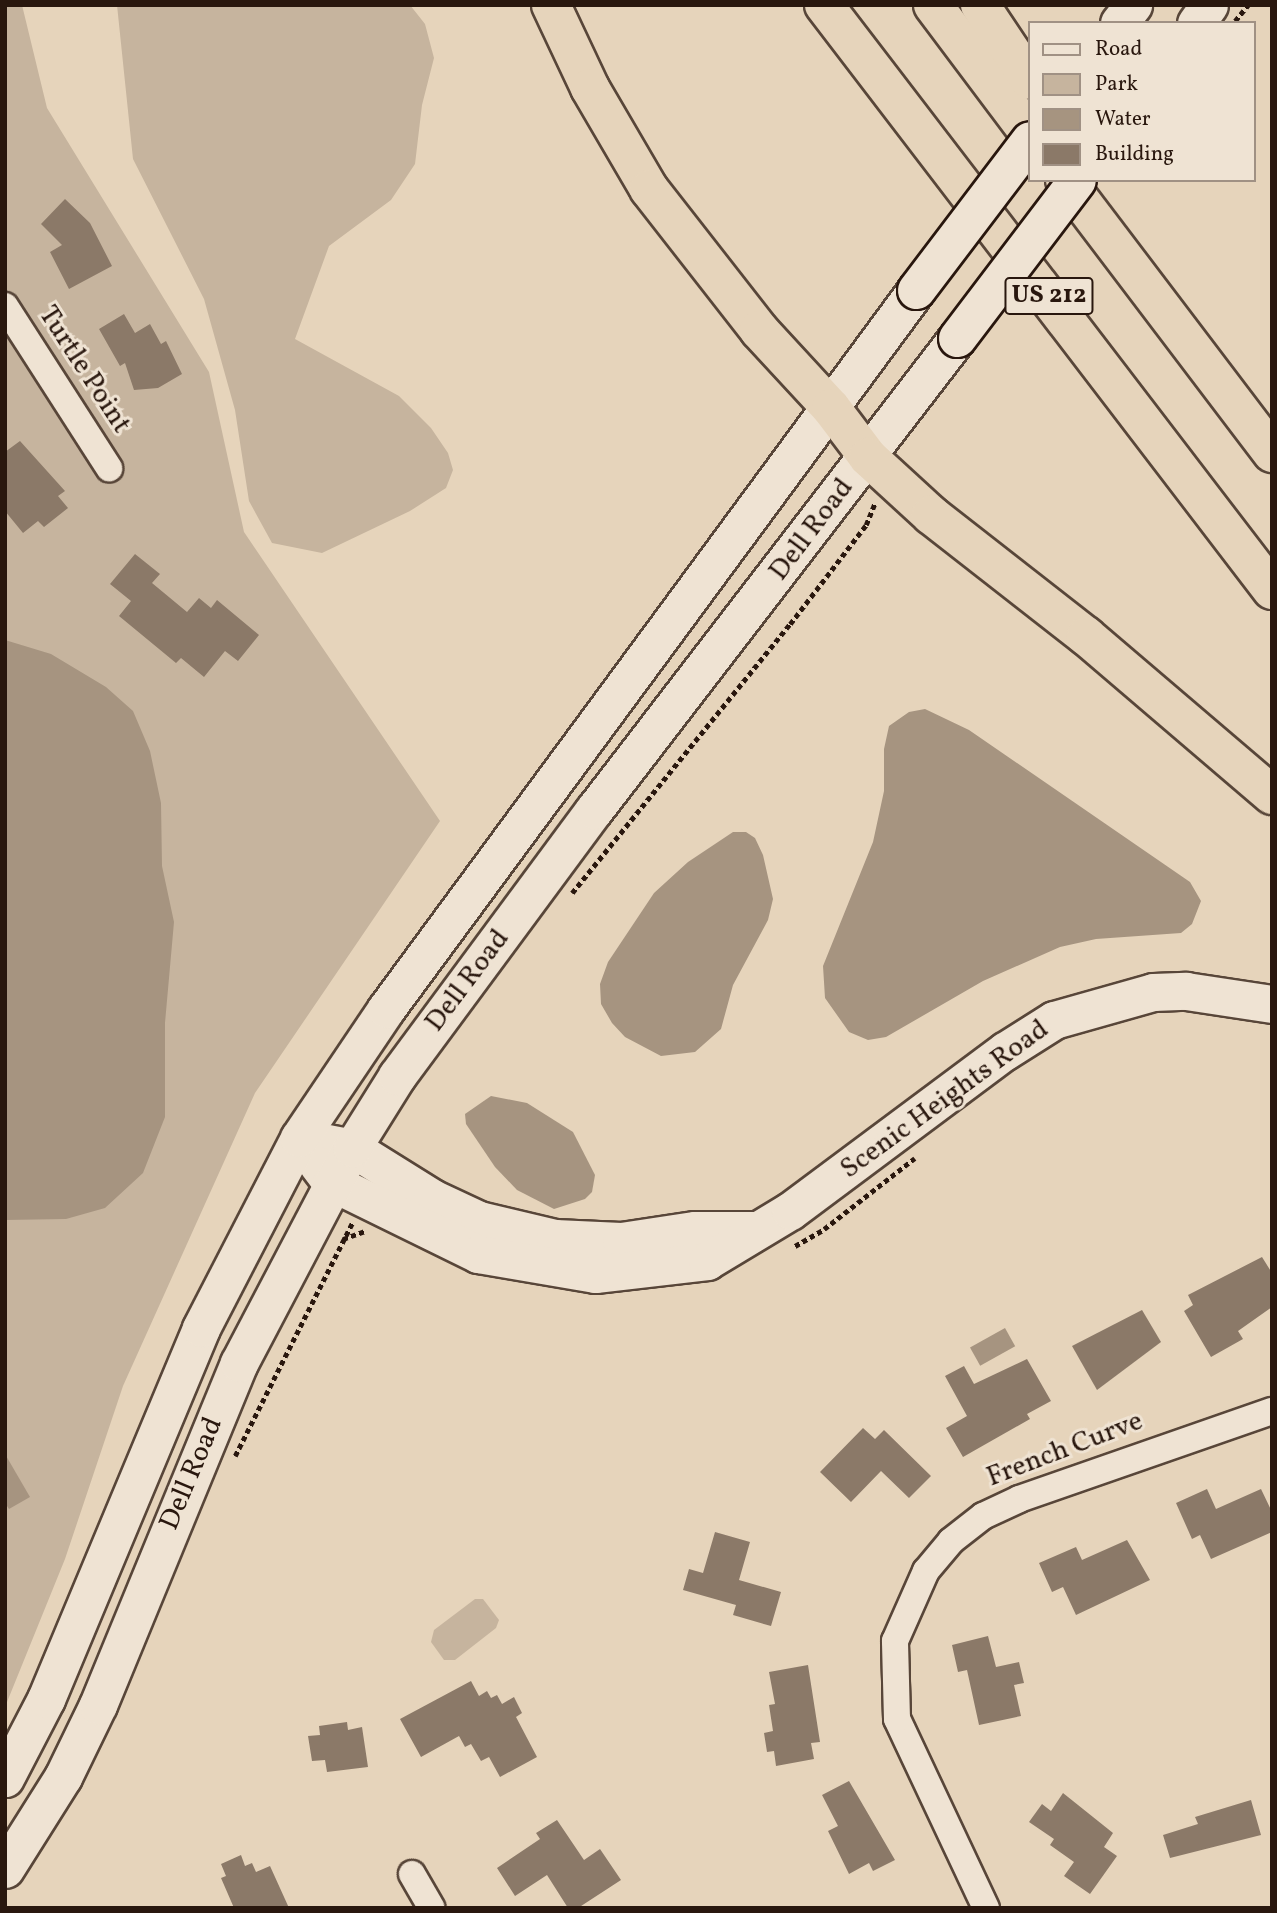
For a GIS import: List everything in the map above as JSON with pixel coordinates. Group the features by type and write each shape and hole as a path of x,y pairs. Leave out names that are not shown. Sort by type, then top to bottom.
{"highway":[{"path":"551,5 590,88 649,189 759,330 831,408 878,466 931,515 1086,636 1272,795"},
{"name":"US 212","path":"824,5 1272,590"},
{"path":"933,5 1028,131"},
{"path":"980,5 1028,77"},
{"name":"US 212","path":"1067,182 1272,453"},
{"path":"1100,182 1272,415"}],"main road":[{"path":"1121,21 1133,5"},
{"path":"1197,21 1209,5"},
{"name":"Dell Road","path":"5,1778 46,1699 201,1328 299,1138 394,999 916,290 1028,143"},
{"name":"Dell Road","path":"5,1869 63,1777 98,1705 239,1363 331,1182 397,1076 594,810 878,466 957,338 1075,182"},
{"name":"Scenic Heights Road","path":"299,1138 331,1182 478,1254 568,1272 631,1273 707,1261 753,1230 790,1212 1005,1051 1054,1020 1153,992 1186,991 1272,1004"},
{"name":"Scenic Heights Road","path":"299,1138 352,1148 432,1198 479,1220 555,1238 621,1241 695,1230 753,1230"}],"street":[{"name":"Turtle Point","path":"5,306 109,468"},
{"name":"French Curve","path":"986,1908 897,1719 895,1641 926,1571 951,1541 983,1516 1019,1499 1272,1411"},
{"path":"411,1874 432,1908"}],"path":[{"path":"1236,21 1248,5"},
{"path":"563,905 866,525 878,466"},
{"path":"230,1465 366,1200"}],"green space":[{"path":"5,5 22,5 47,108 209,372 244,532 440,821 255,1093 123,1386 65,1559 5,1707"},
{"path":"117,5 410,5 425,24 434,58 422,105 415,164 391,200 329,246 295,339 399,396 431,428 448,453 453,470 446,488 410,511 322,553 272,543 249,501 235,410 204,299 133,159"},
{"path":"475,1599 483,1599 499,1620 496,1628 455,1660 444,1660 431,1642 434,1630"}],"water":[{"path":"5,640 51,654 106,687 133,711 150,751 161,803 162,866 174,922 165,1023 165,1117 143,1173 105,1208 66,1219 5,1220"},
{"path":"925,709 969,730 1190,882 1201,901 1192,924 1181,933 1096,939 1060,947 983,981 886,1037 868,1040 849,1032 825,998 823,966 873,842 884,791 884,749 889,726 909,712"},
{"path":"733,832 746,832 755,838 763,855 773,899 768,920 733,985 721,1029 695,1052 661,1056 625,1037 612,1023 601,1004 600,984 608,962 654,893 688,862"},
{"path":"491,1096 527,1103 573,1132 595,1175 592,1192 585,1199 554,1209 517,1190 495,1167 466,1124 465,1114"},
{"path":"1005,1328 1015,1346 980,1366 970,1347"},
{"path":"5,1454 30,1497 9,1509 5,1503"}],"building":[{"path":"65,199 90,223 112,266 69,289 50,252 62,245 41,224"},
{"path":"124,314 135,333 150,324 161,344 166,341 182,374 158,388 134,390 125,363 120,366 99,329"},
{"path":"20,441 65,491 58,496 68,508 44,527 38,521 23,533 5,511 5,452"},
{"path":"135,554 160,574 152,583 187,612 199,598 211,608 217,600 259,635 238,661 225,651 204,677 181,658 176,663 119,616 131,601 110,584"},
{"path":"1262,1257 1272,1273 1272,1307 1238,1331 1243,1339 1211,1357 1184,1311 1193,1305 1188,1295"},
{"path":"1142,1310 1161,1342 1097,1390 1072,1346"},
{"path":"1027,1359 1051,1401 1027,1414 1030,1419 963,1457 946,1428 967,1416 945,1376 964,1366 974,1384"},
{"path":"863,1428 875,1439 884,1430 931,1476 909,1498 881,1471 851,1502 820,1472"},
{"path":"1207,1489 1216,1509 1261,1489 1272,1512 1272,1532 1211,1559 1200,1535 1192,1539 1176,1503"},
{"path":"715,1532 750,1542 739,1580 781,1592 771,1626 733,1615 736,1605 683,1590 689,1569 703,1573"},
{"path":"1127,1540 1150,1580 1076,1615 1063,1587 1052,1592 1039,1563 1076,1547 1082,1560"},
{"path":"988,1636 996,1667 1019,1662 1024,1683 1014,1685 1021,1716 979,1725 967,1670 958,1672 952,1645"},
{"path":"808,1665 820,1742 811,1743 814,1759 776,1766 774,1751 767,1752 764,1733 773,1731 769,1705 775,1704 769,1672"},
{"path":"471,1681 479,1696 487,1691 491,1698 497,1695 502,1704 514,1697 522,1713 516,1717 537,1757 500,1777 489,1757 481,1761 471,1744 465,1747 459,1736 421,1757 400,1719"},
{"path":"347,1722 348,1730 362,1727 368,1767 327,1772 325,1760 312,1761 308,1736 320,1735 319,1726"},
{"path":"849,1781 895,1860 873,1871 869,1863 849,1874 828,1831 838,1826 822,1795"},
{"path":"1063,1793 1113,1833 1104,1847 1117,1856 1090,1894 1064,1876 1074,1862 1050,1845 1054,1839 1029,1822 1042,1804 1051,1811"},
{"path":"1251,1800 1261,1835 1170,1858 1163,1835 1198,1824 1195,1817"},
{"path":"557,1820 584,1860 600,1849 621,1880 578,1908 568,1908 547,1875 515,1896 497,1868 540,1839 536,1833"},
{"path":"241,1855 245,1866 252,1863 256,1872 270,1866 289,1908 234,1908 221,1878 226,1876 221,1864"}]}
